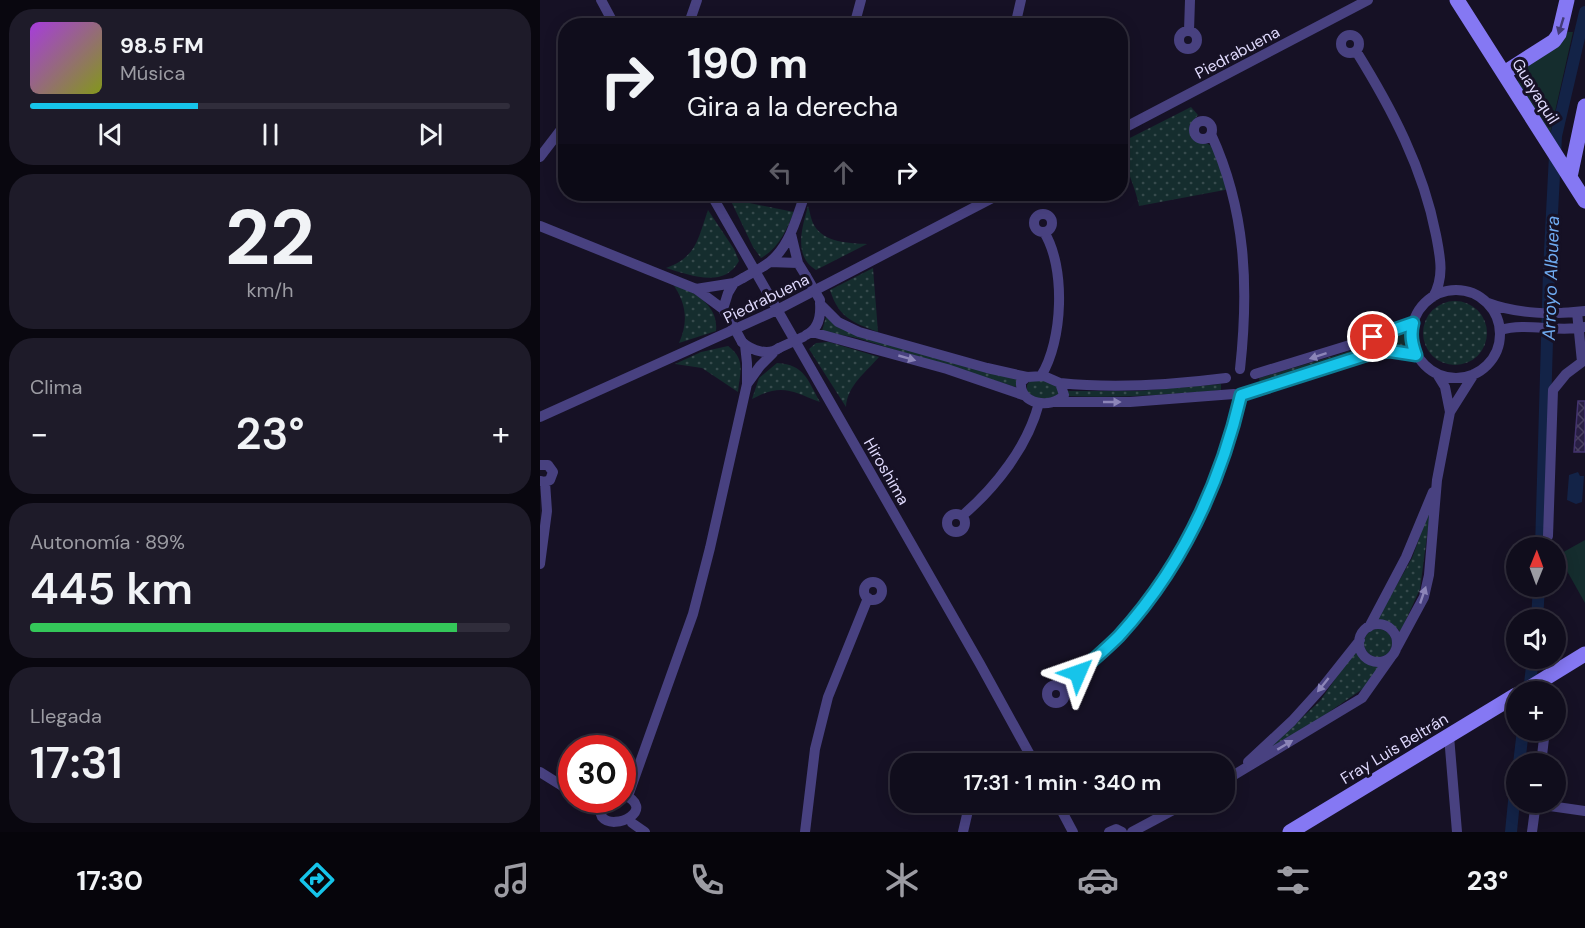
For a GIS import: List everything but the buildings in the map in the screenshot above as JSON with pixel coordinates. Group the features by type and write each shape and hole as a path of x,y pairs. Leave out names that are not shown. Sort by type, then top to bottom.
{"street":[{"path":"601,0 611,18"},
{"path":"691,18 697,0"},
{"path":"856,18 861,0"},
{"path":"1017,18 1021,0"},
{"path":"1189,31 1190,0"},
{"name":"Piedrabuena","path":"1128,126 1368,0"},
{"name":"Guayaquil","path":"1457,0 1560,161 1577,181 1585,201"},
{"path":"1504,74 1546,47 1559,34 1567,0"},
{"path":"1356,51 1376,83 1413,157 1431,212 1442,271 1433,297"},
{"path":"1577,181 1585,106"},
{"path":"540,157 558,133"},
{"path":"1211,134 1228,175 1240,229 1246,311 1240,369"},
{"name":"Hiroshima","path":"715,201 1029,753"},
{"path":"726,314 728,293 739,281 767,264 791,234 802,201"},
{"name":"Piedrabuena","path":"540,417 777,310 987,201"},
{"path":"540,226 696,289 726,314 743,344 747,363 747,384 693,614 636,766"},
{"path":"1041,376 1056,340 1059,295 1054,254 1044,232"},
{"path":"791,234 798,262 820,303 838,322 859,332 987,369 1027,377 1053,378 1060,383 1147,386 1226,378 1240,369"},
{"path":"767,264 798,262"},
{"path":"1442,271 1459,290"},
{"path":"696,289 739,281"},
{"path":"1486,302 1493,310 1500,330 1499,345 1493,359 1474,374 1455,379 1446,378 1429,369 1416,355 1411,331 1421,306 1445,292 1459,290 1474,294 1501,308 1561,313 1581,311 1582,362 1566,374 1553,390 1548,536"},
{"path":"747,384 760,366 776,351 808,334 820,317 820,303"},
{"path":"1240,369 1255,374 1343,348 1413,323"},
{"path":"1500,330 1514,327 1560,330 1582,328"},
{"path":"808,334 947,369 1023,395 1039,403 1130,402 1242,393 1372,353 1390,351 1416,355"},
{"path":"743,344 765,352 776,351"},
{"path":"1062,687 1117,638 1141,610 1176,561 1198,522 1218,475 1242,393 1257,381 1255,374"},
{"path":"1437,374 1445,387 1450,412"},
{"path":"1235,774 1362,698 1397,647 1426,589 1437,480 1450,412 1474,374"},
{"path":"1023,395 1020,389 1021,382 1027,377"},
{"path":"1226,378 1226,384 1242,393"},
{"path":"1054,402 1064,394 1060,383"},
{"path":"963,516 985,495 1013,457 1030,430 1039,403"},
{"path":"540,465 548,465 553,472 552,477 543,482 547,511 540,564"},
{"path":"1369,627 1406,557 1437,480"},
{"path":"806,832 815,749 828,698 868,598"},
{"path":"1235,774 1292,721 1321,689 1369,627 1387,626 1395,635 1397,647"},
{"path":"1360,640 1360,649 1368,659 1380,662 1391,657"},
{"path":"1540,681 1585,654"},
{"name":"Fray Luis Beltrán","path":"1290,832 1506,701"},
{"path":"1449,736 1456,832"},
{"path":"540,772 558,783"},
{"path":"1566,808 1585,811"},
{"path":"601,813 610,830 622,829 632,823 636,813"},
{"path":"963,832 967,813"},
{"path":"1063,813 1073,832"},
{"path":"1132,832 1167,813"},
{"path":"1532,832 1535,813"},
{"path":"632,823 645,832"},
{"path":"1109,832 1116,830 1122,832"}],"green space":[{"path":"1567,32 1573,32 1550,134 1518,83 1519,75 1524,69 1555,48"},
{"path":"1191,107 1198,115 1189,126 1195,141 1213,147 1230,189 1139,206 1128,170 1128,139"},
{"path":"731,201 794,212 785,232 773,249 761,258 753,247"},
{"path":"808,206 814,225 824,235 838,241 867,244 816,270 804,257 801,241"},
{"path":"708,210 734,249 739,261 733,270 725,275 706,278 666,268 690,252 698,238"},
{"path":"873,268 878,332 842,313 830,290"},
{"path":"672,283 688,290 709,306 716,322 716,331 679,343 685,319 683,305"},
{"path":"1455,301 1473,307 1481,315 1487,333 1481,351 1473,359 1455,365 1437,359 1429,351 1423,333 1429,315 1437,307"},
{"path":"826,317 1018,379 1016,387 857,338 822,331"},
{"path":"1410,328 1409,338 1412,349 1381,346 1260,383 1259,378 1357,349"},
{"path":"829,342 879,357 853,386 846,407 809,349 816,343"},
{"path":"728,346 740,361 738,392 702,368 675,364 701,352"},
{"path":"777,363 799,370 808,380 820,402 786,390 771,391 752,399 759,378"},
{"path":"1040,380 1054,383 1060,391 1055,398 1038,399 1027,392 1027,385 1030,381"},
{"path":"1221,384 1221,390 1183,393 1066,396 1067,391 1138,391"},
{"path":"1431,506 1420,589 1399,635 1399,630 1389,623 1377,620 1412,558"},
{"path":"1585,540 1585,603 1566,569 1566,551"},
{"path":"1378,629 1388,633 1392,643 1388,653 1378,657 1368,653 1364,643 1368,633"},
{"path":"1356,649 1366,661 1381,665 1364,688 1307,727 1267,750 1320,701"}],"water":[{"path":"1578,472 1580,476 1584,476 1582,502 1576,504 1567,500 1569,475"}],"waterway":[{"name":"Arroyo Albuera","path":"1541,537 1549,271 1556,136 1585,12"},
{"name":"Arroyo Albuera","path":"1538,597 1538,609"},
{"name":"Arroyo Albuera","path":"1530,681 1532,669"},
{"name":"Arroyo Albuera","path":"1520,753 1522,741"},
{"name":"Arroyo Albuera","path":"1511,832 1513,813"}],"route":[{"path":"1078,673 1117,638 1161,585 1176,561 1194,530 1218,475 1241,395 1372,353 1390,351 1416,355 1412,344 1413,323 1373,337"}]}
